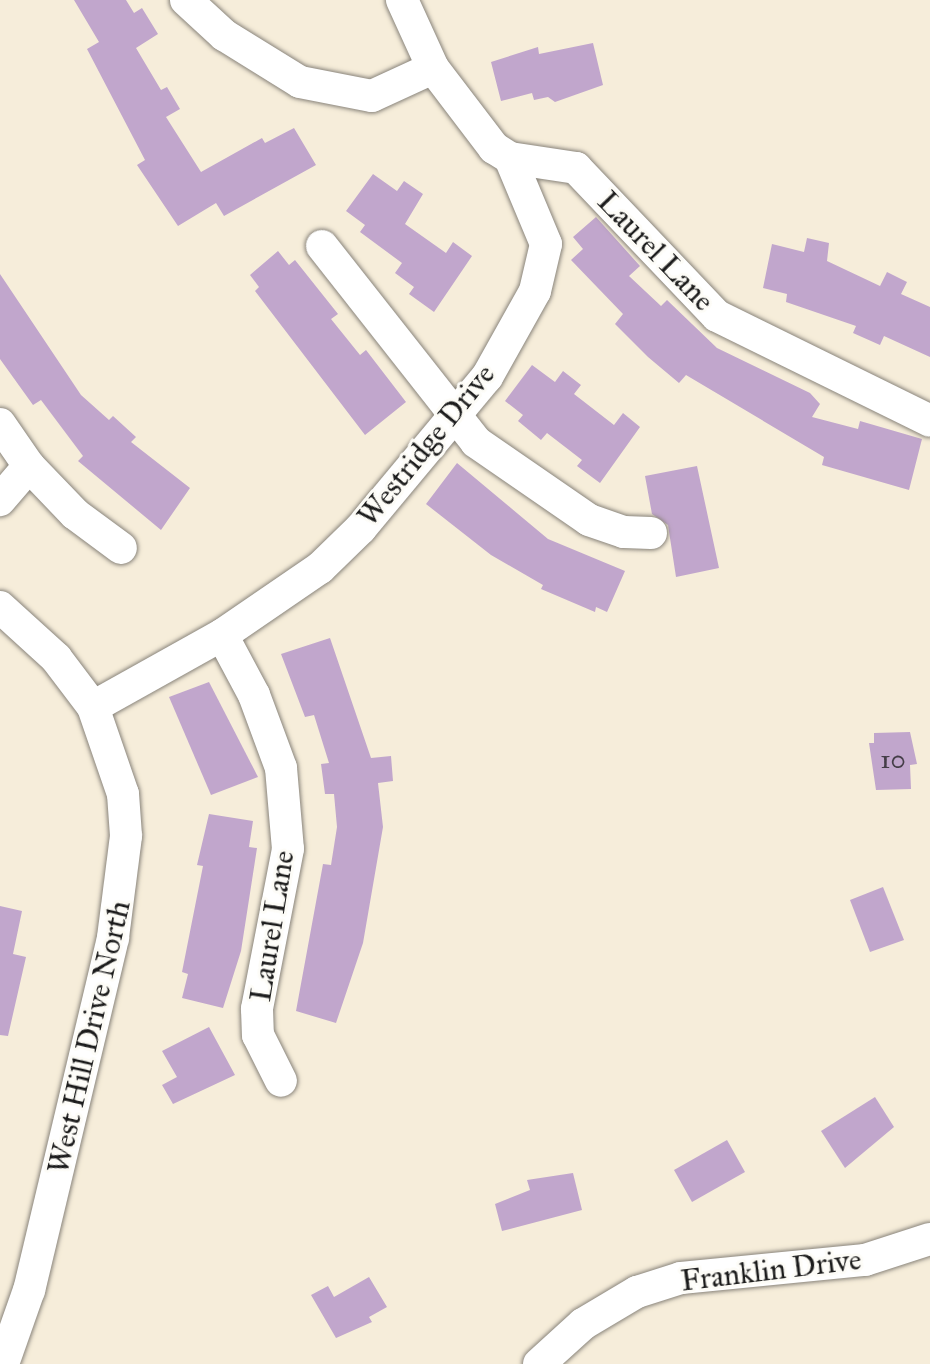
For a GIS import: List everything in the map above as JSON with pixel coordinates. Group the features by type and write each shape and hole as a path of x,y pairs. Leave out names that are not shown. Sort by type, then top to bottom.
{"street":[{"path":"186,0 224,35 300,82 372,96 433,68"},
{"name":"Westridge Drive","path":"93,707 222,635 320,568 361,528 487,377 535,291 546,244 510,158 494,148 433,68 402,0"},
{"name":"Laurel Lane","path":"510,158 576,168 717,316 930,421"},
{"path":"322,246 476,442 589,520 624,532 651,533"},
{"path":"0,424 29,466 75,514 121,548"},
{"path":"0,500 29,466"},
{"name":"West Hill Drive North","path":"3,1359 29,1290 124,886 123,794 93,707 56,658 6,622"},
{"name":"Laurel Lane","path":"222,635 254,695 281,768 288,849 257,1009 258,1035 281,1081"},
{"name":"Franklin Drive","path":"539,1364 583,1324 637,1292 681,1278 865,1260 930,1239"}],"building":[{"path":"74,0 126,0 134,13 142,8 158,34 136,48 161,90 167,87 180,109 166,117 201,172 262,138 265,143 294,128 316,165 224,216 216,203 178,226 137,165 145,160 87,49 99,42"},
{"path":"593,43 603,85 555,102 548,97 534,100 532,93 501,101 491,62 538,47 539,54"},
{"path":"373,174 397,191 404,181 423,194 405,224 446,253 453,242 472,256 434,312 409,294 414,287 395,273 402,263 360,232 365,225 346,211"},
{"path":"596,217 640,266 629,276 661,306 667,300 717,348 810,393 820,404 812,417 858,429 860,421 922,439 909,490 822,465 824,457 686,375 679,383 648,357 615,324 623,314 571,260 583,249 573,237"},
{"path":"807,238 829,243 827,261 880,286 887,272 907,282 901,294 930,307 930,357 884,336 880,345 853,333 856,326 786,302 787,294 763,288 772,244 804,252"},
{"path":"278,251 289,265 295,260 338,314 331,319 360,355 366,350 406,402 365,435 255,291 259,287 250,275"},
{"path":"0,274 81,395 109,420 113,416 136,437 131,442 190,488 161,530 78,461 83,456 41,400 33,405 0,359"},
{"path":"532,365 555,382 563,371 581,385 574,394 614,425 623,413 640,427 600,483 577,466 582,460 547,433 541,440 518,421 523,415 505,401"},
{"path":"457,463 548,539 625,571 607,612 596,607 595,612 541,589 543,585 491,555 426,504"},
{"path":"697,466 719,568 676,577 668,525 652,514 645,476"},
{"path":"330,638 371,758 391,756 393,781 378,783 383,827 363,943 336,1023 296,1011 323,864 331,865 337,827 334,794 325,794 321,764 329,763 314,715 305,717 281,654"},
{"path":"209,682 258,777 211,795 169,697"},
{"path":"910,732 917,764 910,765 911,789 876,790 869,743 874,743 874,733"},
{"path":"209,814 253,821 249,847 257,848 241,951 223,1008 182,998 188,974 182,972 203,866 197,865"},
{"path":"883,887 904,940 870,952 850,900"},
{"path":"0,906 22,911 13,954 26,957 8,1036 0,1035"},
{"path":"209,1027 235,1075 173,1104 162,1085 177,1077 162,1051"},
{"path":"875,1097 894,1127 845,1168 821,1131"},
{"path":"727,1140 745,1172 692,1202 674,1170"},
{"path":"573,1173 582,1210 502,1231 495,1204 530,1190 527,1180"},
{"path":"369,1277 387,1307 369,1317 372,1322 336,1338 311,1295 328,1286 334,1297"}]}
